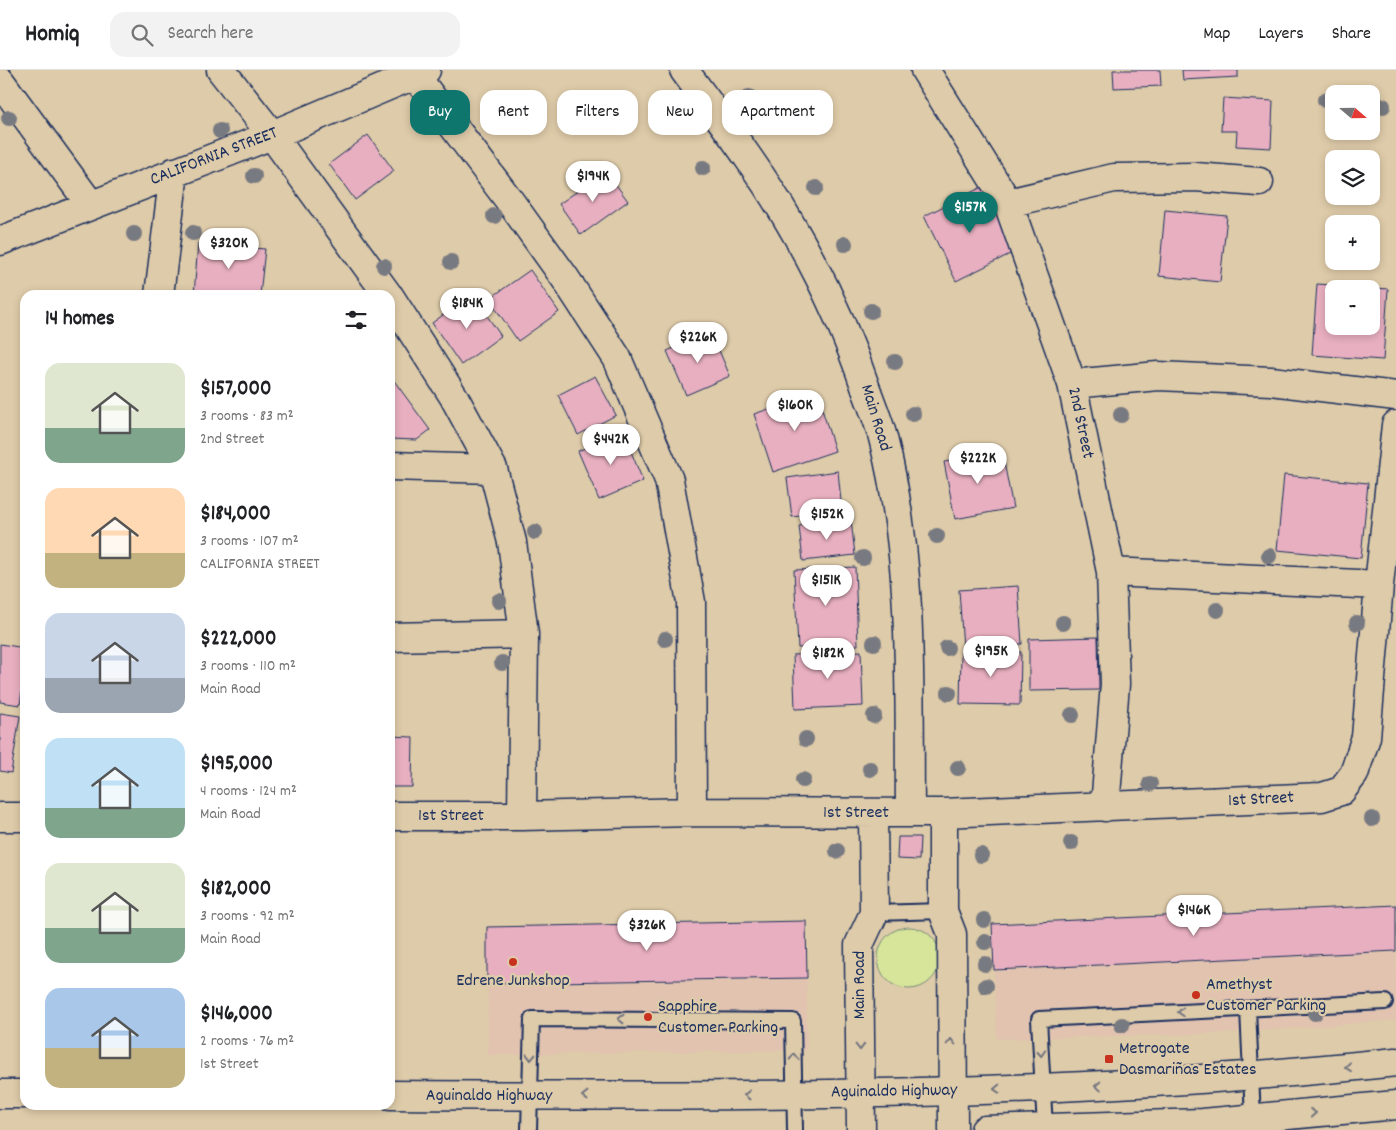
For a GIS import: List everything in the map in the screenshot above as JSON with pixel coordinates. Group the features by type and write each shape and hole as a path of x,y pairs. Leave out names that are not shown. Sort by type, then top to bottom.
{"street":[{"path":"221,70 272,135 385,290"},
{"name":"Main Road","path":"684,70 786,216 812,261 854,354 884,441 899,519 906,585 910,813"},
{"name":"2nd Street","path":"925,70 1008,203 1072,384 1111,572 1114,684 1105,807"},
{"path":"418,72 565,278 618,358 669,480 691,602 692,812"},
{"name":"CALIFORNIA STREET","path":"0,241 90,204 272,135 418,72"},
{"path":"0,80 90,204"},
{"path":"160,290 174,172"},
{"path":"1008,203 1114,178 1195,177 1259,182"},
{"path":"395,305 454,397 493,469 512,542 524,634 522,816"},
{"path":"1072,384 1158,376 1271,381 1396,396"},
{"path":"1111,572 1379,585 1396,425"},
{"path":"395,466 493,469"},
{"name":"1st Street","path":"395,816 522,816 692,812 943,813 1322,797 1341,791 1354,774 1366,737 1379,585"},
{"path":"395,637 524,634"},
{"path":"943,813 943,911 952,934 952,1130"},
{"name":"Main Road","path":"861,1130 859,945 874,913 873,814"},
{"path":"0,817 20,817"},
{"name":"Aguinaldo Highway","path":"395,1095 796,1094 1043,1088 1251,1077 1396,1062"},
{"path":"0,1094 20,1094"},
{"path":"985,1130 1203,1123 1396,1105"}],"lane":[{"path":"874,913 943,911"},
{"path":"1045,1128 1039,1019 1385,1002"},
{"path":"1248,1008 1253,1118"},
{"path":"530,1130 532,1019 793,1021 796,1094 795,1130"}],"shaded area":[{"name":"Amethyst Customer Parking","path":"1396,905 1396,1020 1232,1033 997,1039 992,924"},
{"path":"806,921 807,1050 488,1055 487,927"}],"green space":[{"path":"903,927 915,927 931,936 938,946 940,958 938,970 931,980 915,989 903,989 892,984 883,975 878,964 878,952 883,941 892,932"}],"building":[{"path":"1113,70 1160,70 1161,86 1114,88"},
{"path":"1182,70 1238,70 1238,77 1183,80"},
{"path":"1223,98 1273,101 1271,148 1236,146 1237,131 1221,131"},
{"path":"368,135 394,171 355,200 329,164"},
{"path":"606,171 628,201 581,235 559,204"},
{"path":"984,186 1016,251 956,281 924,216"},
{"path":"1165,210 1227,216 1220,282 1159,276"},
{"path":"198,243 265,249 261,290 194,290"},
{"path":"530,270 559,312 518,341 489,299"},
{"path":"1317,284 1325,285 1325,335 1380,335 1380,288 1388,289 1383,360 1312,355"},
{"path":"472,294 501,336 461,365 432,323"},
{"path":"711,332 730,376 686,395 667,351"},
{"path":"595,376 616,415 578,435 558,395"},
{"path":"395,382 430,430 417,440 395,439"},
{"path":"817,393 835,451 773,472 754,414"},
{"path":"623,432 643,481 599,500 578,451"},
{"path":"1002,452 1013,508 955,519 944,462"},
{"path":"838,471 842,511 792,517 787,478"},
{"path":"1284,475 1368,483 1361,558 1277,550"},
{"path":"851,520 855,555 803,561 799,526"},
{"path":"855,567 858,645 798,648 794,570"},
{"path":"1018,586 1022,644 963,648 959,590"},
{"path":"1098,637 1099,690 1029,691 1029,639"},
{"path":"0,644 20,647 20,705 0,702"},
{"path":"861,651 863,706 795,709 793,655"},
{"path":"961,652 1021,652 1020,705 960,704"},
{"path":"0,713 20,716 11,773 0,771"},
{"path":"395,736 413,737 412,787 395,787"},
{"path":"898,837 920,837 919,860 897,859"},
{"path":"1396,905 1396,951 994,970 992,924"},
{"path":"806,921 807,978 487,983 487,927"}],"place":[{"name":"Edrene Junkshop","path":"513,962"},
{"name":"Amethyst Customer Parking","path":"1196,995"},
{"name":"Sapphire Customer Parking","path":"648,1017"},
{"name":"Metrogate Dasmariñas Estates","path":"1109,1059"}]}
